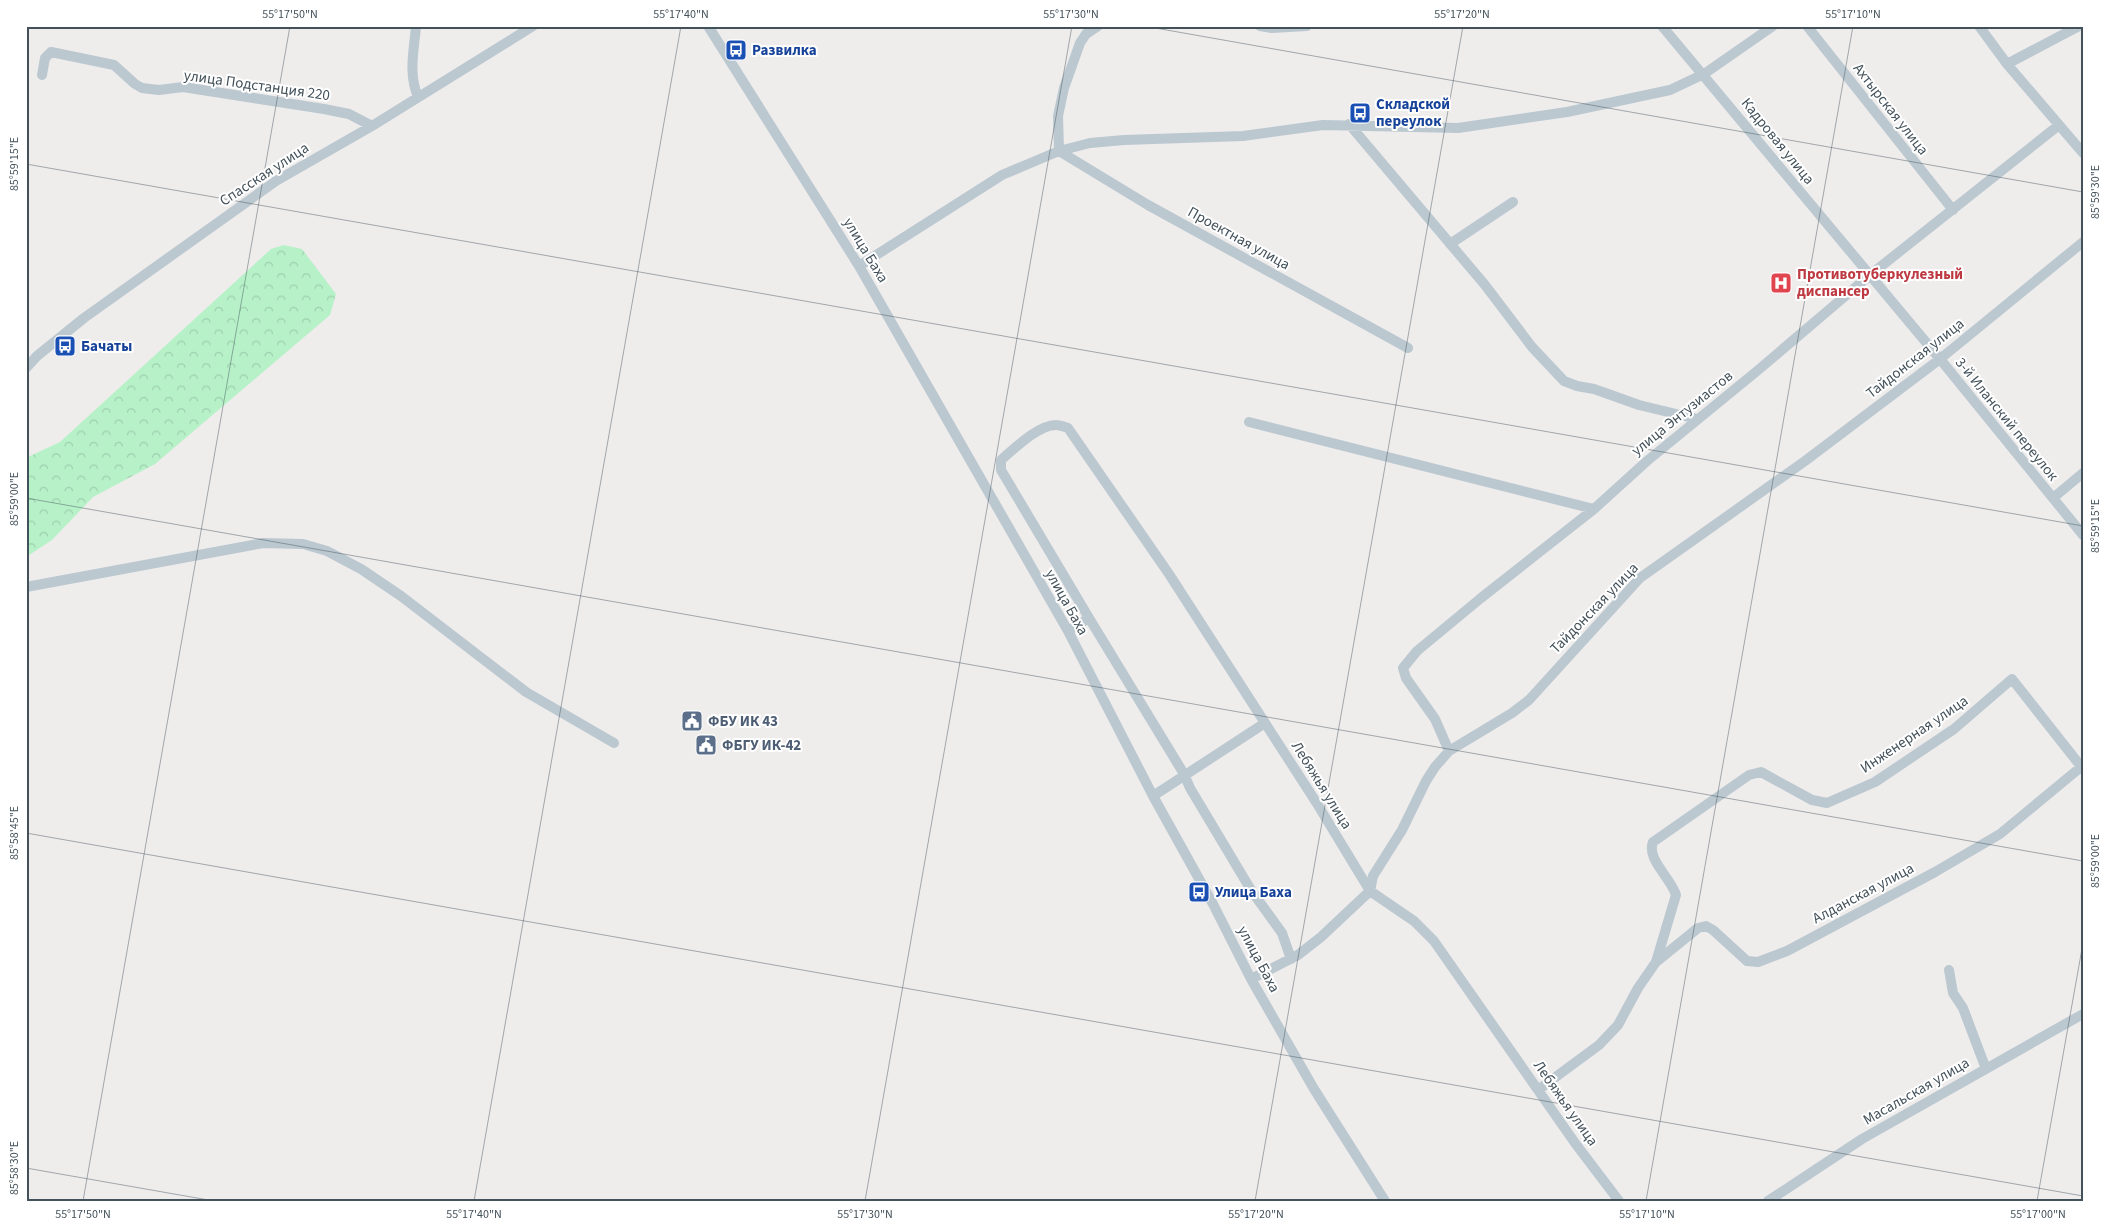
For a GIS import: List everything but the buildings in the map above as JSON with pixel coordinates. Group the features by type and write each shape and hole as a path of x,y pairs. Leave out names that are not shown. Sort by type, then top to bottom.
{"street":[{"path":"416,26 412,73 413,85 418,97"},
{"name":"Спасская улица","path":"26,368 43,351 84,318 276,181 372,126 533,26"},
{"name":"улица Баха","path":"708,26 859,266 1068,632 1152,796 1213,904 1251,979 1314,1089 1384,1201"},
{"path":"1059,150 1058,116 1064,88 1080,43 1086,34 1098,26"},
{"path":"1260,26 1272,28 1307,26"},
{"name":"Кадровая улица","path":"1662,26 1870,275"},
{"path":"859,266 1002,175 1059,150 1090,143 1243,136 1323,125 1348,124 1458,128 1567,112 1670,90 1704,74 1773,26"},
{"name":"Ахтырская улица","path":"1807,26 1953,210"},
{"path":"1979,26 2007,64 2083,152"},
{"path":"2007,64 2079,26"},
{"name":"улица Подстанция 220","path":"42,75 45,58 50,52 114,65 142,88 159,90 183,87 314,108 349,114 372,126"},
{"path":"1348,124 1484,285 1532,347 1564,381 1594,389 1639,405 1697,418"},
{"name":"улица Энтузиастов","path":"1449,751 1435,719 1406,678 1403,668 1417,651 1594,509 1697,418 1757,371 1870,275 2059,125"},
{"name":"Проектная улица","path":"1059,150 1148,205 1408,348"},
{"path":"1450,244 1513,202"},
{"name":"Тайдонская улица","path":"1251,979 1291,959 1321,937 1370,891 1373,876 1402,830 1435,766 1449,751 1506,717 1529,700 1640,578 1804,461 1940,359 2083,242"},
{"name":"3-й Иланский переулок","path":"1870,275 2083,536"},
{"path":"1249,422 1594,509"},
{"name":"Лебяжья улица","path":"1089,618 1001,470 1001,460 1035,432 1056,425 1068,428 1169,574 1370,891 1414,920 1434,941 1575,1144 1620,1201"},
{"path":"2053,498 2083,473"},
{"path":"26,587 262,543 303,544 327,551 361,569 400,596 526,692 614,743"},
{"path":"1068,632 1089,618 1184,774 1251,890 1282,933 1291,959"},
{"name":"Инженерная улица","path":"1538,1090 1599,1045 1609,1035 1618,1025 1638,988 1656,962 1676,895 1674,886 1652,854 1650,848 1653,842 1749,775 1757,772 1764,774 1819,803 1826,802 1875,782 1954,729 2012,680 2082,768"},
{"path":"1152,796 1265,723"},
{"name":"Алданская улица","path":"1656,962 1698,928 1706,926 1748,961 1758,962 1787,951 1935,872 2000,834 2082,768"},
{"path":"1949,970 1953,993 1963,1008 1986,1069"},
{"name":"Масальская улица","path":"1768,1201 1862,1139 2083,1014"}],"green space":[{"path":"284,245 302,249 336,294 330,315 155,464 93,497 52,540 26,557 26,458 60,442 271,249"}],"place":[{"name":"Развилка","path":"736,50"},
{"name":"Складской переулок","path":"1360,113"},
{"name":"Противотуберкулезный диспансер","path":"1781,283"},
{"name":"Бачаты","path":"65,346"},
{"name":"ФБУ ИК 43","path":"692,721"},
{"name":"ФБГУ ИК-42","path":"706,745"},
{"name":"Улица Баха","path":"1199,892"}]}
